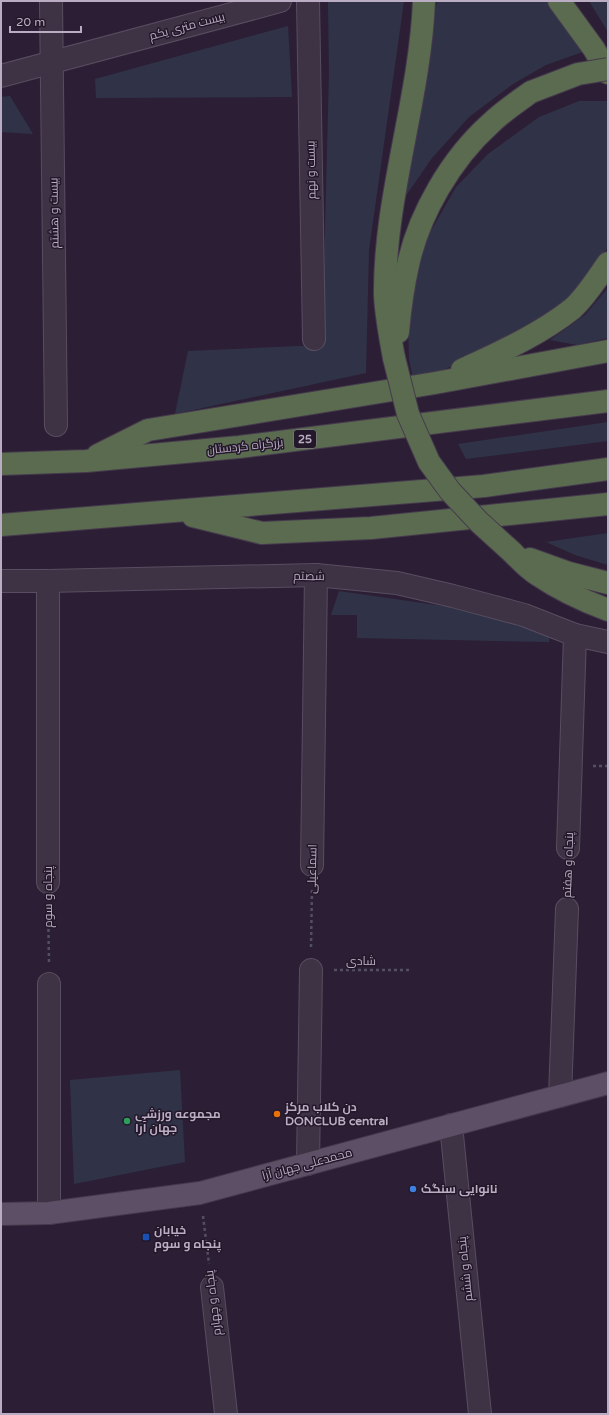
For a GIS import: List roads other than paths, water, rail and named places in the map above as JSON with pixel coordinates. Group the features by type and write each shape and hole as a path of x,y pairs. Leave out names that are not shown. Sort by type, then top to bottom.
{"highway":[{"path":"424,1 424,17 416,73 387,246 385,296 394,358 408,414 429,462 450,492 479,522 536,575 589,603 608,610"},
{"path":"560,1 594,49 608,73"},
{"path":"394,358 408,264 417,233 433,200 456,161 490,124 531,92 578,74 608,69"},
{"path":"435,383 514,346 573,308 608,263"},
{"path":"86,461 148,430 435,383 608,351"},
{"name":"بزرگراه کردستان","path":"1,464 86,461 239,447 608,401"},
{"path":"1,525 177,512 484,486 608,469"},
{"path":"177,512 262,533 371,528 608,504"},
{"path":"512,552 569,573 608,583"}],"main road":[{"name":"محمدعلی جهان آرا","path":"1,1214 49,1213 200,1193 608,1083"}],"street":[{"name":"بیست و هشتم","path":"51,1 56,425"},
{"name":"بیست متری یکم","path":"1,76 280,1"},
{"name":"بیست و نهم","path":"308,1 314,339"},
{"name":"شصتم","path":"1,581 316,575 397,583 524,615 575,635 608,642"},
{"name":"اسماعیلی","path":"312,865 316,575"},
{"name":"پنجاه و سوم","path":"48,581 48,882"},
{"name":"پنجاه و هفتم","path":"568,848 575,635"},
{"name":"پنجاه و هفتم","path":"560,1096 567,909"},
{"path":"308,1164 311,970"},
{"path":"49,984 49,1213"},
{"name":"پنجاه و ششم","path":"451,1125 480,1414"},
{"name":"پنجاه و چهارم","path":"212,1287 226,1414"}],"place":[{"name":"دن کلاب مرکز DONCLUB central","path":"277,1114"},
{"name":"مجموعه ورزشی جهان آرا","path":"127,1121"},
{"name":"نانوایی سنگک","path":"413,1189"},
{"name":"خیابان پنجاه و سوم","path":"146,1237"}]}
